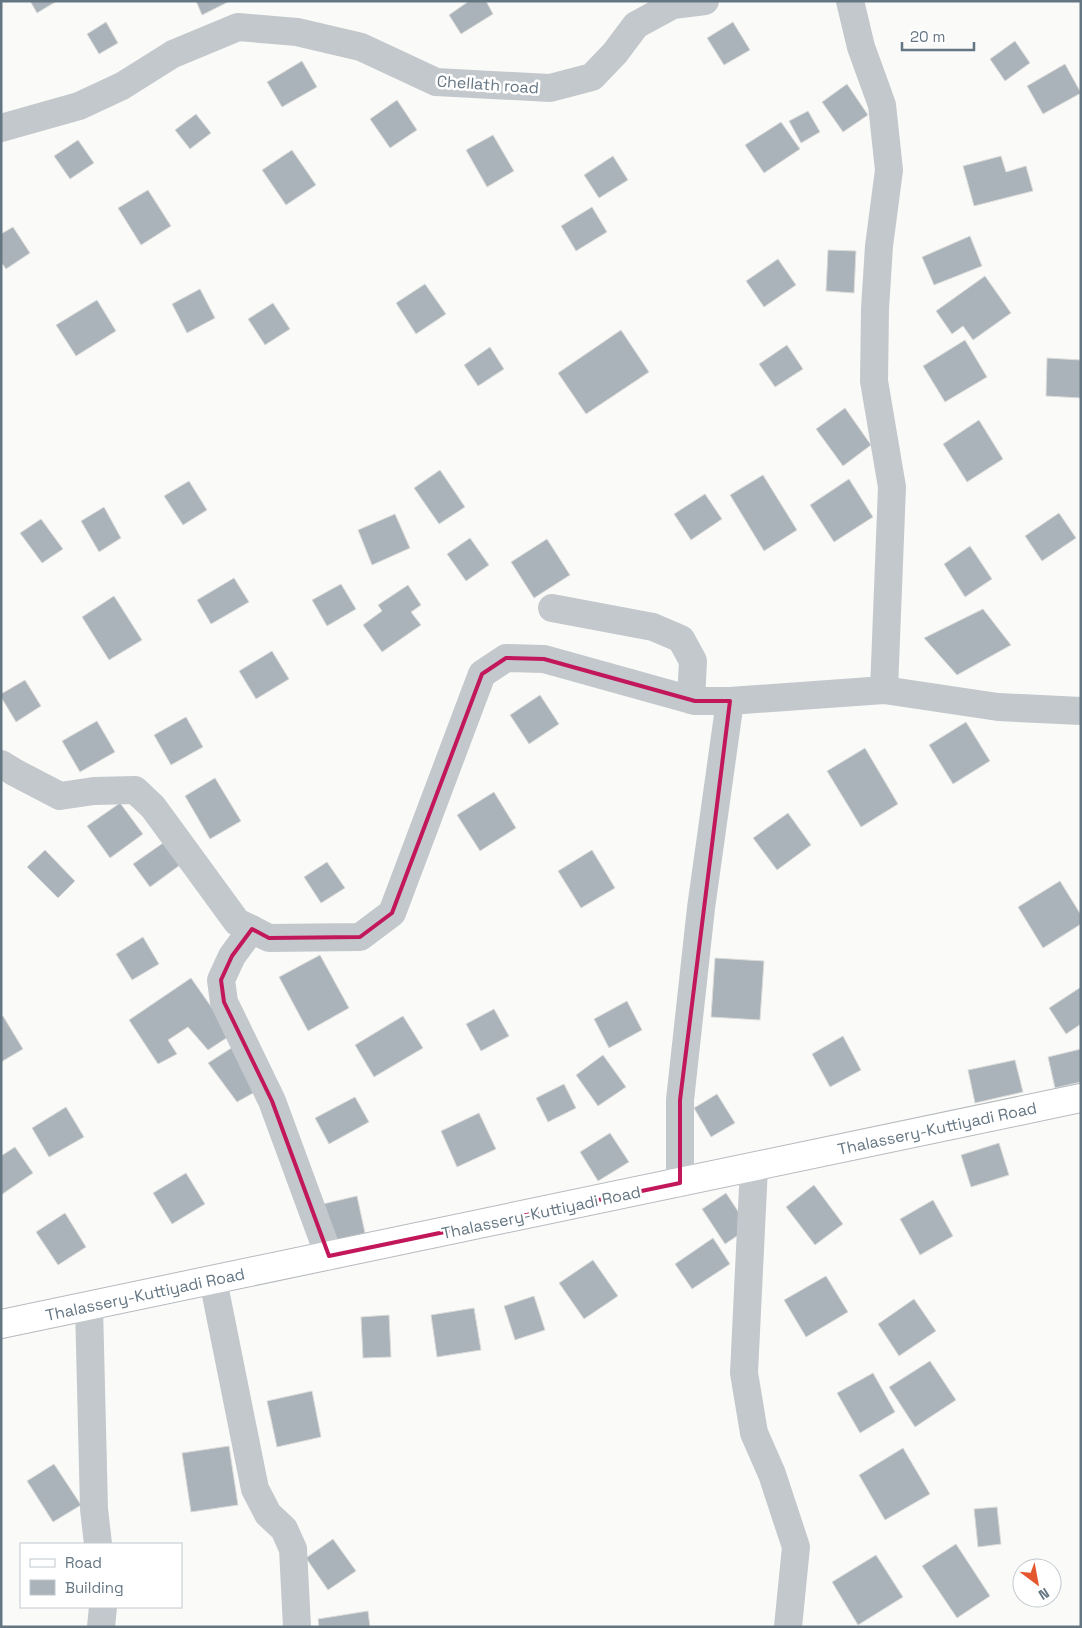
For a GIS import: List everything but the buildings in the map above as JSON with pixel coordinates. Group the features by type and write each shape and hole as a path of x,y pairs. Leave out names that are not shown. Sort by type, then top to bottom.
{"main road":[{"name":"Thalassery-Kuttiyadi Road","path":"1,1324 1081,1098"}],"street":[{"name":"Chellath road","path":"1,128 79,106 122,86 172,54 238,27 297,32 361,47 436,82 550,88 592,77 636,25 673,5 704,1"},
{"path":"850,1 861,47 882,105 889,170 879,246 875,309 874,381 892,487 884,690"},
{"path":"552,608 653,627 681,639 693,661 691,700"},
{"path":"1,764 60,796 94,791 134,790 152,807 238,922 252,930 269,938 360,937 392,913 482,674 506,658 544,659 691,700 730,701 884,690 998,707 1081,711"},
{"path":"680,1183 680,1100 701,908 730,701"},
{"path":"252,930 232,956 221,980 224,1002 272,1101 329,1256"},
{"path":"754,1166 744,1373 754,1433 772,1474 796,1546 788,1627"},
{"path":"213,1280 255,1489 268,1514 284,1529 293,1550 297,1627"},
{"path":"89,1306 94,1509 98,1543"},
{"path":"101,1627 103,1608"}],"highlighted area":[{"path":"506,658 544,659 695,701 730,701 680,1100 680,1183 329,1256 272,1101 224,1002 221,980 232,956 252,929 269,938 360,937 392,913 482,674"}]}
